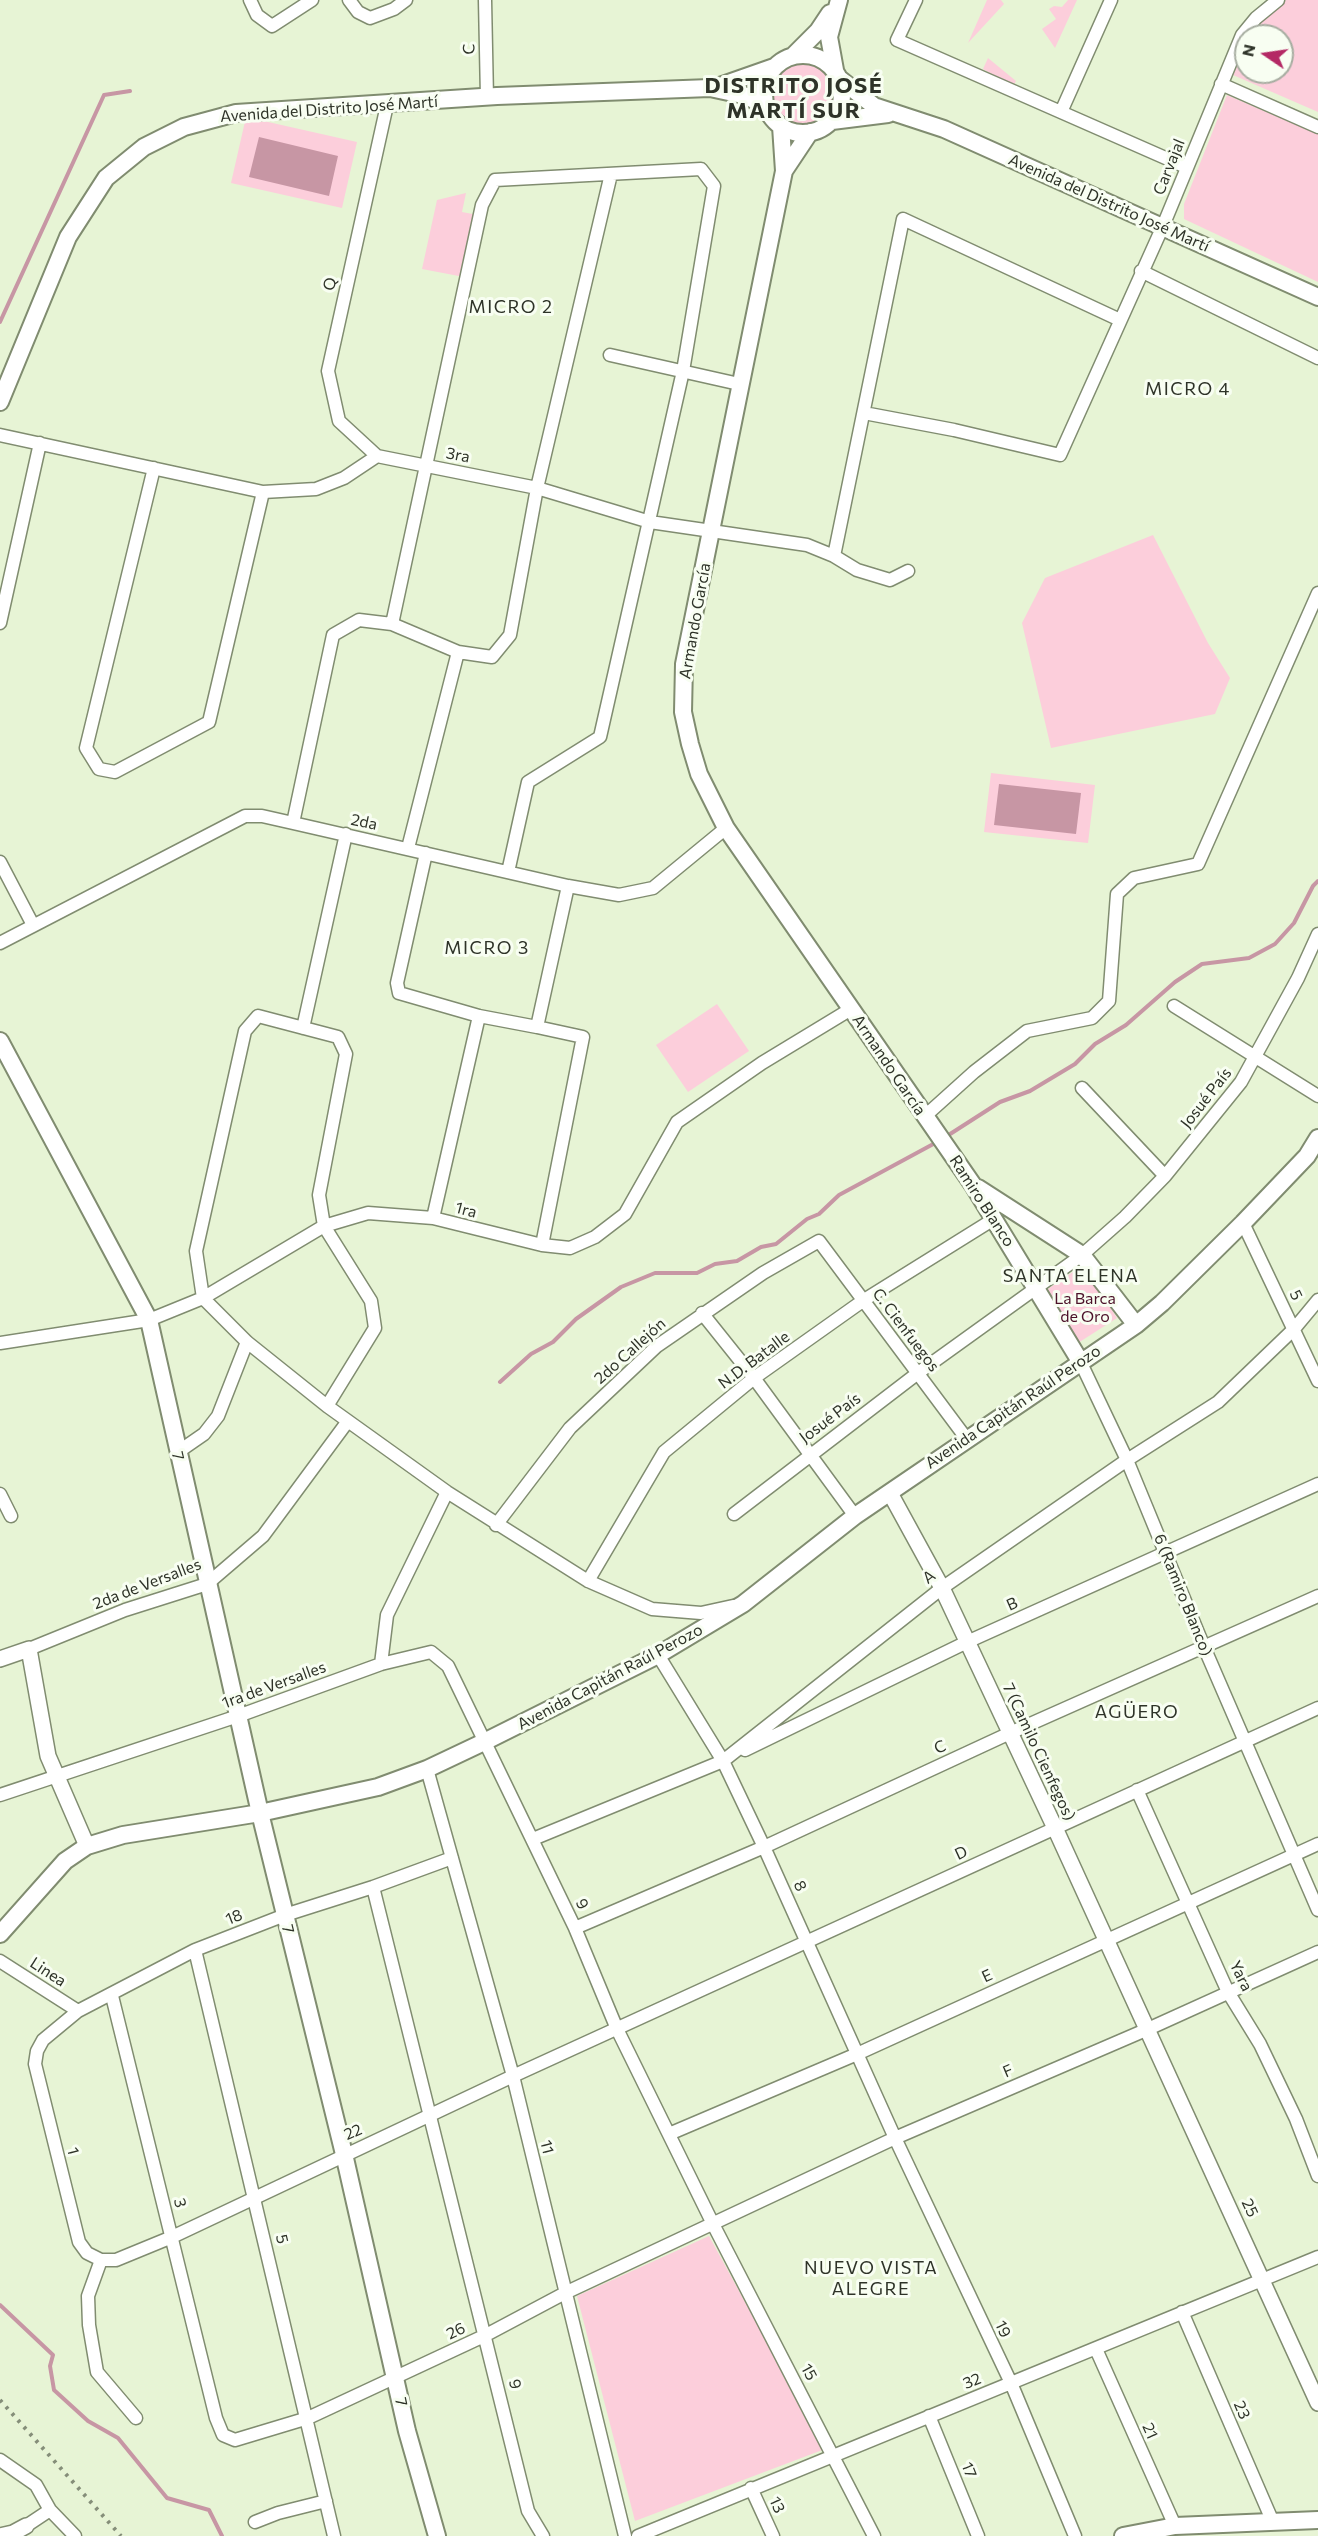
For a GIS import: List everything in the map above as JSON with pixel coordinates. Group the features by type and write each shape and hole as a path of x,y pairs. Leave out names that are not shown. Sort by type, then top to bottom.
{"main road":[{"path":"839,0 829,37 842,96 840,109 832,121 810,132 790,131 781,126 766,106 764,92 767,79 774,67 794,56 818,31 839,0"},
{"path":"794,56 812,55 827,61 838,74"},
{"name":"Avenida del Distrito José Martí","path":"710,88 774,67"},
{"name":"Avenida del Distrito José Martí","path":"838,74 874,106 944,129 1318,297"},
{"name":"Avenida del Distrito José Martí","path":"0,402 68,237 106,178 144,147 184,127 228,114 487,98 710,88 747,96 766,106"},
{"name":"Avenida del Distrito José Martí","path":"832,121 872,114 898,113"},
{"name":"Armando García","path":"781,126 783,171 684,664 683,712 699,774 726,828 946,1147"},
{"name":"Armando García","path":"783,171 810,132"},
{"name":"7","path":"0,1041 149,1320 260,1813 344,2154 407,2431 437,2536"},
{"name":"Avenida Capitán Raúl Perozo","path":"0,1934 65,1861 87,1846 123,1835 349,1796 427,1769 658,1655 743,1604 855,1516 1136,1324 1162,1303 1243,1223 1306,1156 1318,1138"},
{"name":"Ramiro Blanco","path":"946,1147 973,1185 1036,1287"},
{"path":"973,1185 1082,1255 1136,1324"},
{"name":"6 (Ramiro Blanco)","path":"1036,1287 1080,1361"},
{"path":"1123,2536 1175,2526 1272,2520 1318,2520"}],"street":[{"path":"250,0 257,15 272,26 312,0"},
{"path":"349,0 358,12 370,18 394,9 406,0"},
{"name":"C","path":"485,0 487,98"},
{"path":"916,0 897,40 1186,167"},
{"path":"1061,112 1111,0"},
{"name":"Carvajal","path":"864,413 954,430 1060,455 1163,226 1242,35 1256,18 1278,0"},
{"path":"1221,84 1318,127"},
{"name":"Q","path":"377,456 339,421 328,371 387,105"},
{"path":"392,624 481,205 495,180 701,170 714,186 683,371 600,737 528,782 508,872"},
{"path":"293,823 333,635 359,620 392,624 458,652 492,657 510,635 537,488 610,174"},
{"path":"834,556 903,219 1120,320"},
{"path":"1141,271 1318,358"},
{"path":"610,355 739,384"},
{"path":"0,435 263,492 316,489 344,477 377,456"},
{"path":"0,623 40,443"},
{"name":"3ra","path":"377,456 537,488 650,522 711,533 807,545 834,556 857,570 890,580 908,571"},
{"path":"154,468 86,748 99,769 115,772 209,722 263,492"},
{"path":"928,1123 974,1072 1027,1031 1092,1018 1109,1001 1118,894 1134,878 1198,864 1318,593"},
{"path":"408,848 458,652"},
{"name":"2da","path":"0,943 245,816 262,816 568,886 619,895 653,888 726,828"},
{"path":"303,1028 346,834"},
{"path":"426,853 397,983 399,993 479,1016 583,1037 542,1245"},
{"path":"0,862 33,925"},
{"path":"537,1027 568,886"},
{"name":"Josué País","path":"734,1514 918,1373 1082,1255 1165,1176 1242,1082 1318,934"},
{"path":"1174,1006 1255,1059 1318,1096"},
{"name":"1ra","path":"0,1343 149,1320 203,1298 324,1227 368,1213 433,1218 542,1245 570,1248 595,1237 625,1214 677,1122 762,1063 851,1009"},
{"path":"327,1406 375,1328 371,1301 324,1227 319,1195 346,1054 338,1037 258,1016 245,1031 196,1251 203,1298 247,1342 327,1406 496,1525 588,1581 652,1609 701,1613 743,1604"},
{"path":"433,1218 479,1016"},
{"path":"1082,1088 1165,1176"},
{"name":"N.D. Batalle","path":"588,1581 664,1452 754,1378 864,1300 994,1219"},
{"name":"5","path":"1243,1223 1318,1380"},
{"name":"C. Cienfuegos","path":"819,1242 966,1438"},
{"name":"2do Callejón","path":"496,1525 570,1428 657,1346 763,1273 819,1242"},
{"name":"A","path":"533,1839 723,1761 942,1588 1127,1460 1218,1402 1294,1329 1318,1300"},
{"path":"702,1313 754,1378 855,1516"},
{"path":"178,1452 204,1434 218,1416 247,1342"},
{"name":"6 (Ramiro Blanco)","path":"1080,1361 1127,1460 1204,1647 1318,1910"},
{"name":"2da de Versalles","path":"0,1659 125,1610 207,1584 263,1536 348,1421"},
{"name":"B","path":"723,1761 967,1642 1318,1484"},
{"path":"381,1664 387,1615 447,1492"},
{"name":"7 (Camilo Cienfegos)","path":"890,1493 942,1588 1148,2029"},
{"path":"0,1494 10,1516"},
{"name":"C","path":"575,1928 764,1847 1010,1733 1318,1596"},
{"path":"29,1649 48,1755 87,1846"},
{"name":"9","path":"381,1664 431,1652 448,1666 575,1928 617,2029 713,2224"},
{"name":"8","path":"658,1655 723,1761 808,1942 895,2138"},
{"name":"1ra de Versalles","path":"0,1796 238,1716 381,1664"},
{"name":"D","path":"617,2029 1318,1708"},
{"name":"11","path":"427,1769 513,2076 625,2536"},
{"name":"Yara","path":"1137,1790 1228,1992 1260,2043 1296,2120 1318,2176"},
{"name":"E","path":"669,2134 857,2054 1318,1844"},
{"name":"18","path":"44,2040 78,2011 112,1996 195,1950 285,1915 373,1887 452,1858"},
{"name":"9","path":"373,1887 432,2116 528,2511 543,2536"},
{"name":"5","path":"195,1950 308,2418 334,2536"},
{"name":"F","path":"713,2224 895,2138 1148,2029 1318,1952"},
{"name":"Linea","path":"0,1961 78,2011"},
{"name":"3","path":"112,1996 216,2418"},
{"name":"22","path":"101,2260 116,2260 172,2237 344,2154 432,2116 617,2029"},
{"name":"25","path":"1148,2029 1318,2403"},
{"name":"1","path":"44,2040 37,2051 35,2064 79,2242 87,2253 101,2260"},
{"name":"19","path":"895,2138 1011,2383 1075,2536"},
{"name":"26","path":"216,2418 223,2435 235,2440 308,2418 486,2336 565,2293 713,2224"},
{"name":"15","path":"713,2224 835,2456 874,2536"},
{"name":"32","path":"638,2536 1318,2258"},
{"path":"101,2260 88,2296 89,2325 97,2372 136,2418"},
{"name":"23","path":"1182,2312 1272,2520"},
{"name":"21","path":"1096,2349 1175,2526"},
{"name":"17","path":"929,2416 978,2536"},
{"path":"0,2460 36,2485 50,2510 75,2536"},
{"name":"13","path":"751,2488 773,2536"},
{"path":"255,2522 284,2511 326,2501"},
{"path":"12,2533 50,2510"}],"green space":[{"path":"987,0 1001,0 1004,4 968,43"},
{"path":"1068,0 1077,0 1055,48 1042,29 1056,19 1049,9 1054,6 1062,7"},
{"path":"1286,0 1318,0 1318,112 1254,84 1294,84 1294,24 1258,24"},
{"path":"988,58 1016,81 1013,86 983,69"},
{"path":"803,61 821,67 829,75 835,93 829,111 821,119 803,125 785,119 777,111 771,93 777,75 785,67"},
{"path":"1227,95 1318,134 1318,282 1184,219 1184,204"},
{"path":"246,117 357,142 342,208 231,183"},
{"path":"466,193 462,212 478,215 464,277 422,269 437,200"},
{"path":"1153,535 1208,643 1230,678 1215,714 1051,748 1022,623 1045,578"},
{"path":"991,773 1095,785 1088,843 984,832"},
{"path":"717,1004 749,1051 688,1092 656,1045"},
{"name":"La Barca de Oro","path":"1083,1265 1117,1318 1078,1343 1048,1289"},
{"path":"709,2236 825,2449 635,2521 577,2296"}],"shaded area":[{"path":"259,137 338,156 329,196 249,177"},
{"path":"999,784 1081,793 1076,834 994,825"}],"waterway":[{"path":"0,322 104,95 130,91"},
{"path":"947,1136 1000,1102 1030,1091 1075,1064 1095,1044 1126,1025 1175,982 1202,964 1249,958 1275,944 1294,923 1313,886 1318,881"},
{"path":"500,1382 531,1354 553,1342 576,1319 621,1287 655,1273 697,1273 715,1264 737,1261 761,1247 776,1244 807,1219 819,1214 839,1195 937,1142"},
{"path":"0,2305 53,2355 50,2366 54,2390 88,2421 118,2438 167,2498 209,2510 222,2536"}],"railway":[{"path":"0,2400 121,2536"}],"district":[{"name":"DISTRITO JOSÉ MARTÍ SUR","path":"794,98"},
{"name":"MICRO 2","path":"511,307"},
{"name":"MICRO 4","path":"1188,389"},
{"name":"MICRO 3","path":"487,948"},
{"name":"SANTA ELENA","path":"1071,1276"},
{"name":"AGÜERO","path":"1137,1712"},
{"name":"NUEVO VISTA ALEGRE","path":"871,2278"}]}
